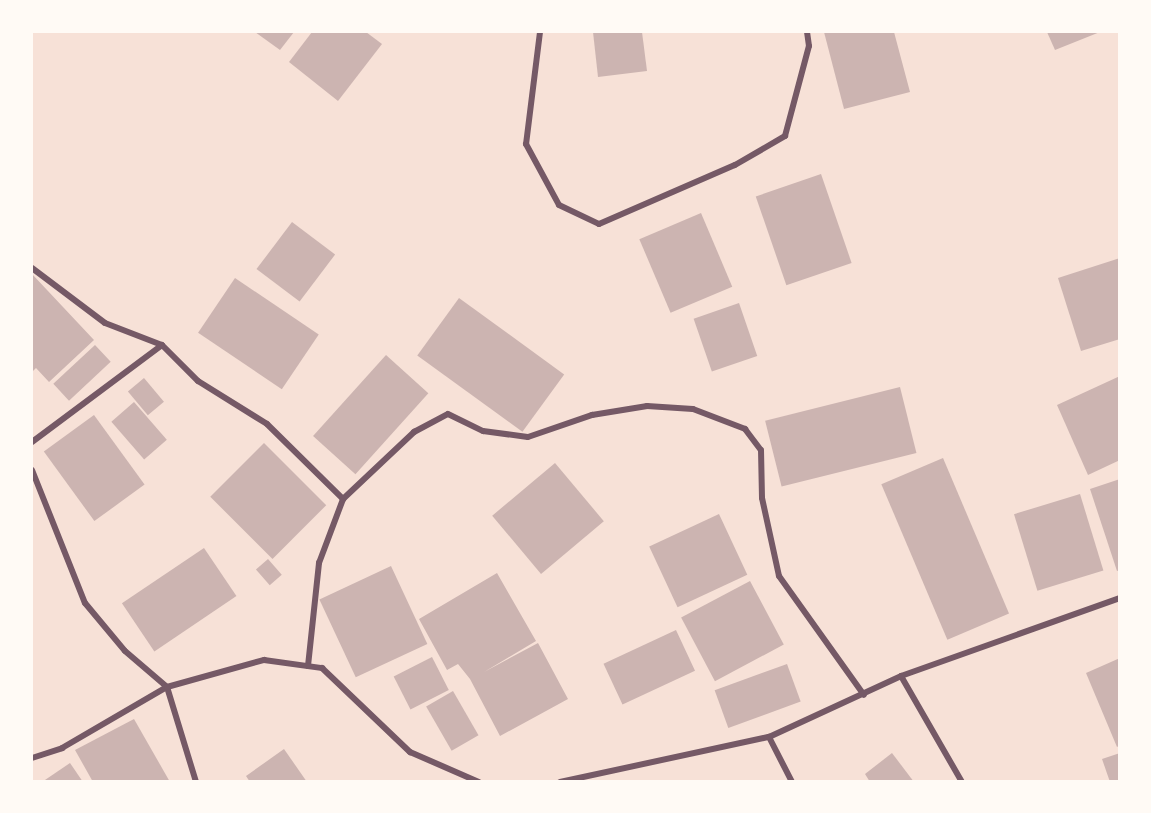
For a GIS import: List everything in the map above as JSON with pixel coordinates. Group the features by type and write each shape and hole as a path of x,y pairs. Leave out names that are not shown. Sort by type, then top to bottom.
{"street":[{"path":"540,32 526,144 559,205 599,224 735,165 785,136 809,46 807,32"},
{"path":"32,268 105,323 162,345 198,381 267,424 343,499"},
{"path":"32,442 162,345"},
{"path":"308,666 319,563 343,499 414,432 447,414 483,431 528,437 591,415 647,406 703,413 745,429 761,450 762,498 779,576 864,695"},
{"path":"32,471 85,603 125,651 167,687 196,782"},
{"path":"560,782 769,737 901,676 1119,598"},
{"path":"32,758 62,748 167,687 264,660 322,668 410,752 479,782"},
{"path":"901,676 962,782"},
{"path":"769,737 792,782"}],"building":[{"path":"255,32 294,32 280,50"},
{"path":"312,32 366,32 382,44 338,101 289,62"},
{"path":"593,32 642,32 647,71 598,77"},
{"path":"824,32 894,32 910,92 844,109"},
{"path":"1047,32 1100,32 1055,50"},
{"path":"821,174 852,263 786,285 756,196"},
{"path":"701,213 732,287 671,313 639,239"},
{"path":"292,222 335,254 300,302 256,269"},
{"path":"1120,258 1120,339 1081,351 1058,278"},
{"path":"32,274 94,340 49,382 36,368 32,372"},
{"path":"235,278 319,334 282,389 198,333"},
{"path":"459,298 564,374 522,432 417,355"},
{"path":"739,303 757,356 712,372 694,319"},
{"path":"95,345 111,362 69,401 53,384"},
{"path":"386,355 428,393 355,474 313,436"},
{"path":"1120,376 1120,460 1088,475 1057,405"},
{"path":"144,378 164,402 148,415 128,391"},
{"path":"900,387 916,453 782,487 765,421"},
{"path":"134,402 167,440 144,459 111,422"},
{"path":"94,415 145,485 94,521 44,451"},
{"path":"264,443 326,505 272,559 210,497"},
{"path":"943,458 1009,614 947,640 881,484"},
{"path":"555,463 604,521 541,574 492,516"},
{"path":"1120,479 1120,570 1117,571 1090,489"},
{"path":"1080,494 1103,571 1037,591 1014,514"},
{"path":"719,514 747,575 678,607 649,547"},
{"path":"204,548 236,596 154,651 122,603"},
{"path":"268,559 282,575 270,585 256,569"},
{"path":"391,566 427,644 356,677 319,599"},
{"path":"497,573 536,641 484,672 538,643 568,699 500,736 470,679 458,664 447,670 419,619"},
{"path":"750,581 784,645 715,681 681,618"},
{"path":"676,630 695,671 623,705 603,664"},
{"path":"432,657 449,690 410,709 394,677"},
{"path":"1120,658 1120,745 1117,747 1086,673"},
{"path":"787,664 801,702 728,728 715,690"},
{"path":"453,691 479,735 452,751 426,706"},
{"path":"134,719 170,782 93,782 75,750"},
{"path":"284,749 307,782 250,782 246,776"},
{"path":"892,753 914,782 870,782 865,774"},
{"path":"1120,753 1120,782 1110,782 1102,759"},
{"path":"70,763 83,782 42,782"}]}
